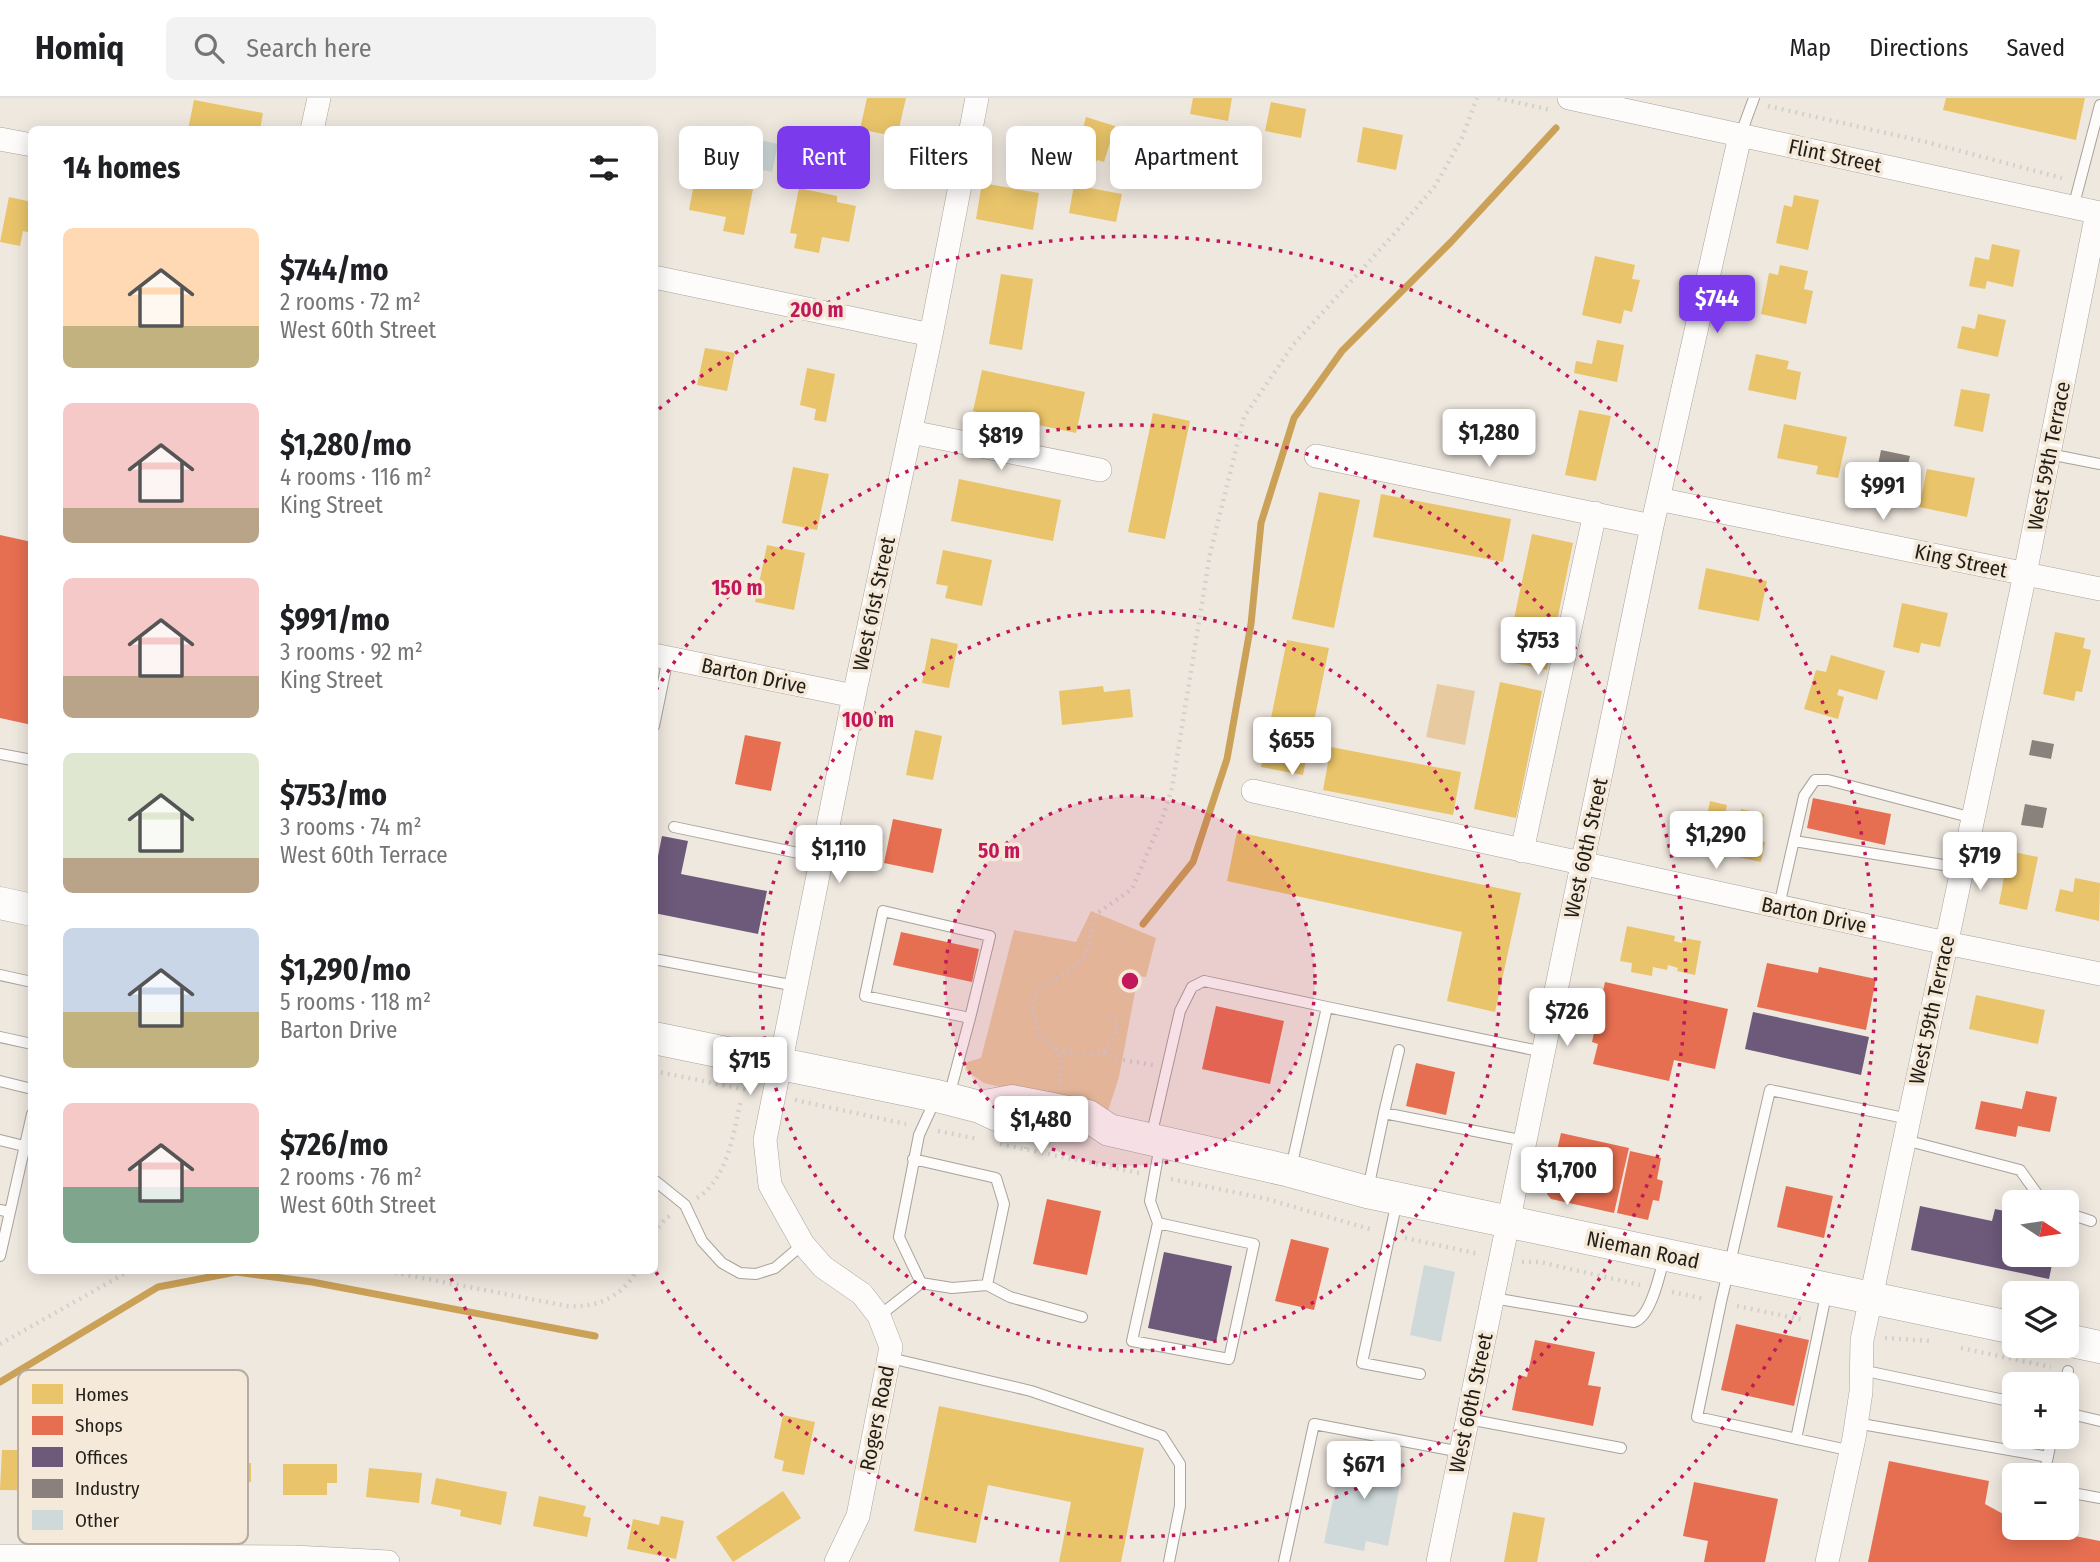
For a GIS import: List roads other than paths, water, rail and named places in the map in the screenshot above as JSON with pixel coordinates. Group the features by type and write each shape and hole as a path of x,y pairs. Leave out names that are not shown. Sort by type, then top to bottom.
{"main road":[{"path":"0,904 28,909"},
{"name":"Nieman Road","path":"658,1039 943,1098 980,1107 1016,1124 1083,1138 1110,1130 1290,1171 1367,1192 2002,1325"},
{"path":"2079,1343 2100,1347"}],"street":[{"path":"313,126 319,98"},
{"name":"West 61st Street","path":"781,1064 977,98"},
{"name":"Flint Street","path":"1569,98 2099,213"},
{"name":"West 60th Street","path":"1438,1562 1658,499 1740,136"},
{"path":"0,139 28,144"},
{"name":"West 59th Terrace","path":"1827,1562 1852,1451 1862,1340 2099,213"},
{"path":"658,278 931,335"},
{"path":"911,432 1100,470"},
{"path":"1316,456 1653,526"},
{"name":"King Street","path":"1658,499 2100,589"},
{"path":"1522,851 1595,513"},
{"name":"Barton Drive","path":"661,656 854,696"},
{"name":"Barton Drive","path":"1252,791 1779,907 2100,974"},
{"name":"Rogers Road","path":"781,1064 765,1140 765,1160 770,1185 803,1244 822,1267 862,1294 879,1316 891,1347 858,1516 836,1562"},
{"path":"0,1556 294,1557 388,1562"}],"lane":[{"path":"1740,136 1753,100"},
{"path":"2073,208 2100,105"},
{"path":"2049,454 2100,464"},
{"path":"658,686 661,656"},
{"path":"0,754 28,759"},
{"path":"1779,907 1804,796 1815,780 1828,780 1973,818"},
{"path":"674,827 822,858"},
{"path":"1794,841 1962,868"},
{"path":"921,1283 899,1237 913,1159 919,1135 943,1098 970,1018 990,936 883,911 865,996 970,1018"},
{"path":"658,960 796,986"},
{"path":"0,975 28,981"},
{"path":"1158,1223 1254,1244 1229,1359 1132,1341 1158,1223 1150,1201 1155,1141 1167,1068 1180,1011 1192,987 1204,981 1544,1052"},
{"path":"1290,1171 1327,1007"},
{"path":"0,1037 28,1043"},
{"path":"1367,1192 1399,1050"},
{"path":"0,1081 28,1088"},
{"path":"1852,1451 1697,1417 1728,1268 1770,1090 1907,1129 2020,1170 2034,1190"},
{"path":"1384,1113 1525,1141"},
{"path":"0,1256 5,1211 28,1130"},
{"path":"0,1140 24,1146"},
{"path":"913,1159 996,1178 1004,1204 987,1285"},
{"path":"658,1183 685,1205 702,1241 722,1263 740,1273 756,1274 775,1268 803,1244"},
{"path":"1398,1198 1362,1363 1420,1374"},
{"path":"2079,1217 2091,1221"},
{"path":"1493,1298 1639,1321 1656,1288 1665,1255"},
{"path":"879,1316 921,1283 952,1288 987,1285 1010,1297 1082,1317"},
{"path":"1796,1438 1827,1289"},
{"path":"890,1358 1031,1391 1162,1436 1180,1464 1180,1506 1170,1562"},
{"path":"1861,1370 2002,1399"},
{"path":"2079,1416 2100,1421"},
{"path":"1468,1419 1621,1448"},
{"path":"1856,1423 2048,1457"},
{"path":"1284,1562 1314,1424 1461,1452"},
{"path":"2047,1463 2050,1449"},
{"path":"2079,1494 2100,1498"}],"waterway":[{"path":"1143,924 1193,862 1227,759 1251,624 1261,523 1294,418 1342,351 1451,242 1556,128"},
{"path":"20,1370 158,1287 226,1274"},
{"path":"251,1274 312,1282 595,1336"},
{"path":"0,1382 18,1371"}]}
